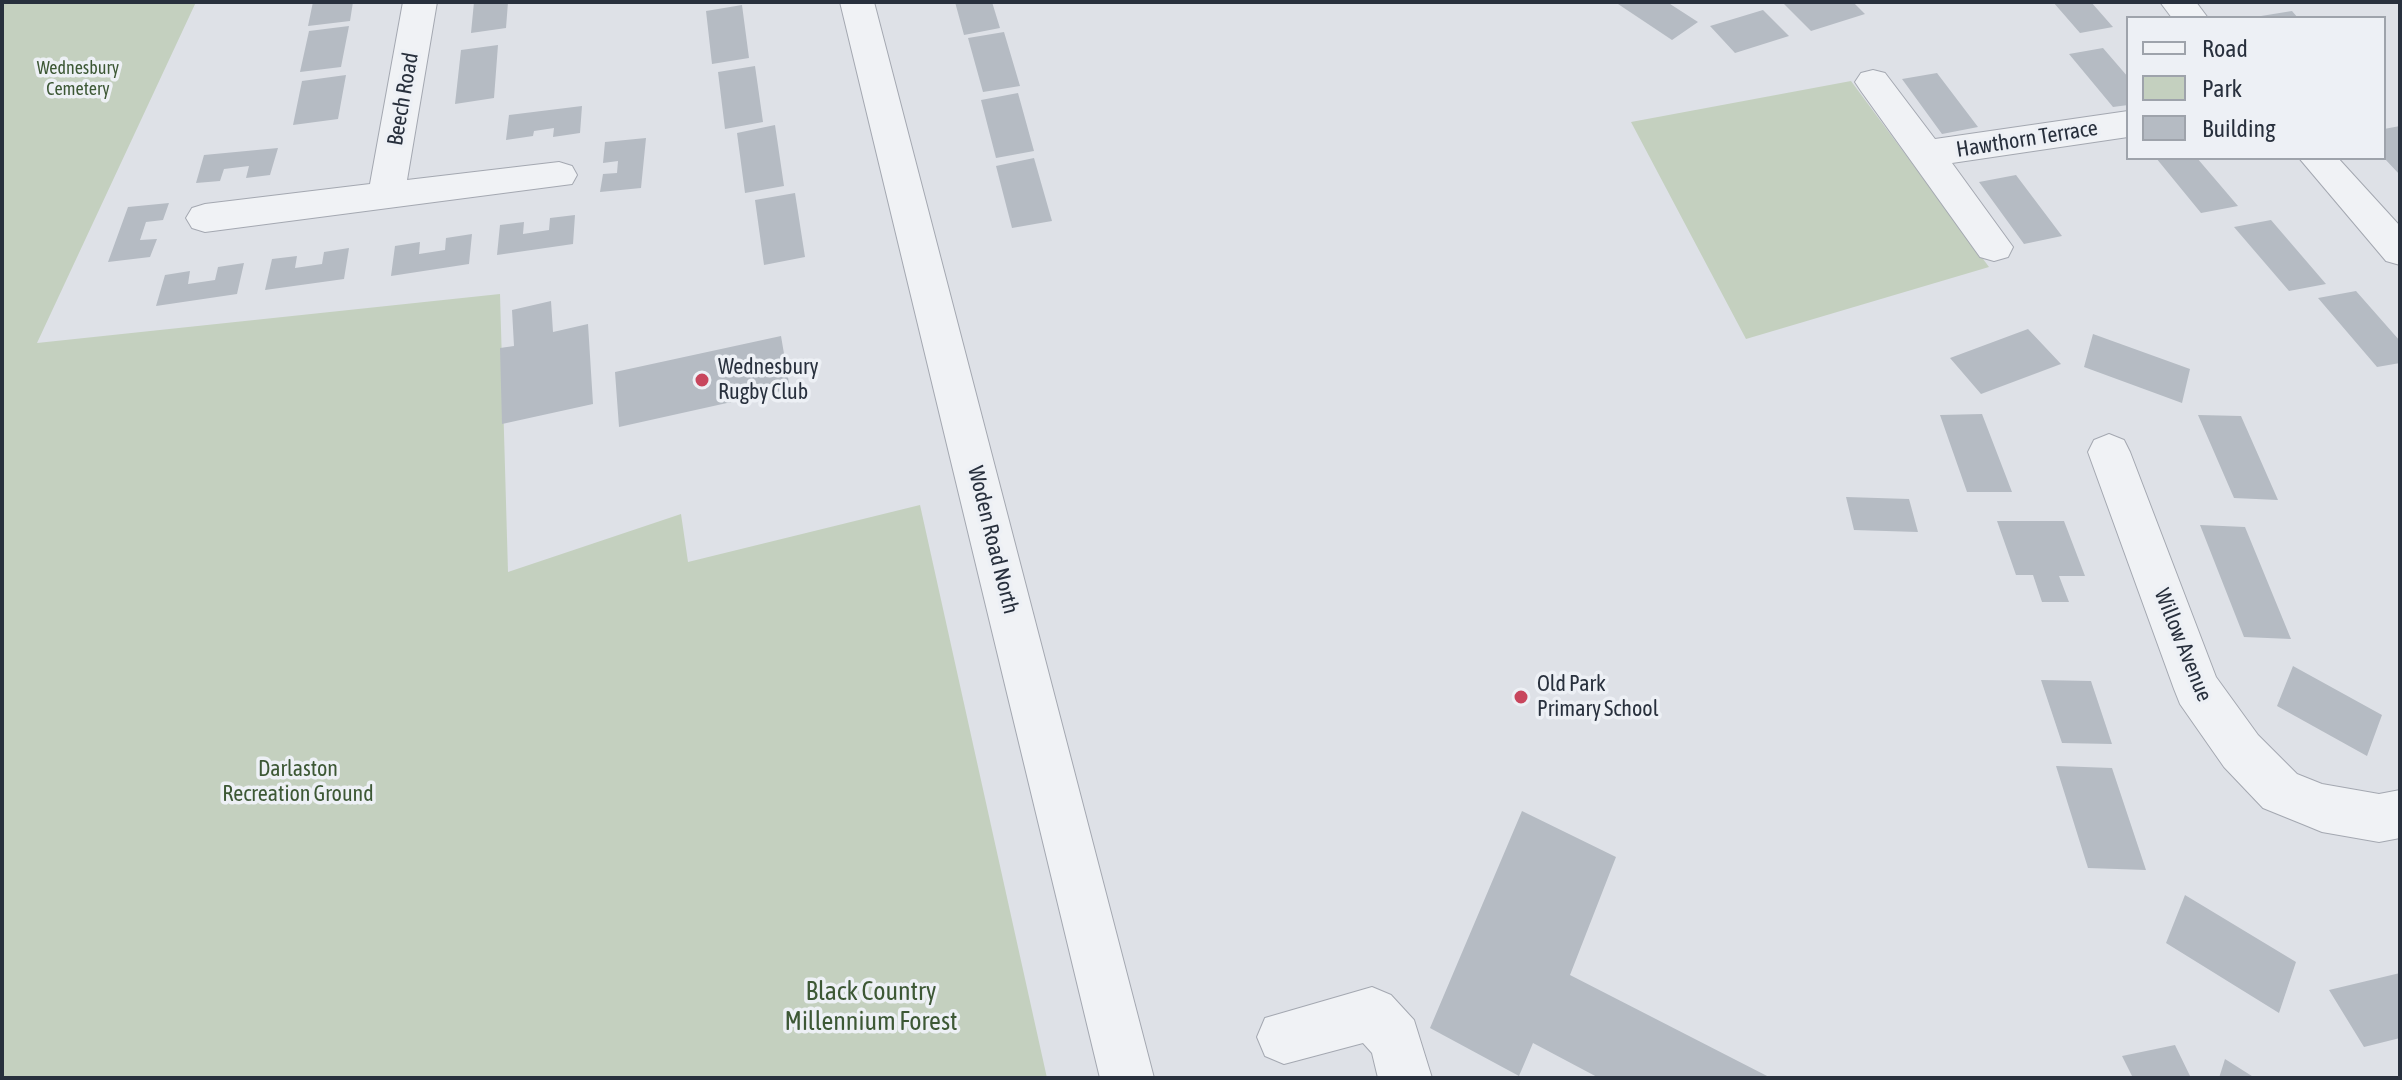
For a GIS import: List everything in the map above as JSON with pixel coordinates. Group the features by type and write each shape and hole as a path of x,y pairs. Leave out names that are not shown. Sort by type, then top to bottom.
{"street":[{"name":"Beech Road","path":"386,196 420,2"},
{"name":"Woden Road North","path":"857,2 1127,1078"},
{"name":"Hawthorn Terrace","path":"1873,82 1994,247"},
{"name":"Hawthorn Terrace","path":"1925,154 2126,124"},
{"path":"2319,160 2400,251"},
{"path":"205,218 559,175"},
{"name":"Willow Avenue","path":"2109,452 2197,689 2234,743 2280,791 2349,815 2379,818 2400,814"},
{"path":"1284,1037 1372,1014 1395,1039 1405,1078"}],"green space":[{"name":"Darlaston Recreation Ground","path":"2,2 196,2 37,343 500,294 508,572 681,514 688,562 920,505 1047,1078 2,1078"},
{"path":"1851,81 1989,267 1746,339 1631,122"}],"building":[{"path":"313,2 353,2 350,21 308,26"},
{"path":"474,2 508,2 506,28 471,33"},
{"path":"955,2 992,2 1000,28 964,35"},
{"path":"1615,2 1667,2 1698,22 1672,40"},
{"path":"1853,2 1865,14 1811,31 1784,4"},
{"path":"2053,2 2091,2 2113,27 2080,33"},
{"path":"742,5 749,58 712,64 706,11"},
{"path":"1763,10 1789,36 1735,53 1710,26"},
{"path":"2292,11 2296,16 2261,16"},
{"path":"349,26 341,67 300,72 309,31"},
{"path":"1004,32 1020,86 983,92 968,38"},
{"path":"498,45 494,98 455,104 461,50"},
{"path":"2103,48 2126,75 2126,105 2113,107 2069,54"},
{"path":"755,66 763,122 725,129 718,72"},
{"path":"1937,73 1978,127 1942,134 1902,79"},
{"path":"346,75 338,119 293,125 302,81"},
{"path":"1018,93 1034,151 996,158 981,100"},
{"path":"582,106 580,133 553,137 554,128 534,131 533,136 506,140 509,115"},
{"path":"775,125 784,186 745,193 737,133"},
{"path":"2400,126 2400,175 2386,160 2386,129"},
{"path":"646,138 641,188 600,192 603,174 617,173 618,161 603,163 605,142"},
{"path":"278,148 270,175 246,178 249,166 224,169 220,181 196,183 204,155"},
{"path":"1034,158 1052,221 1012,228 996,166"},
{"path":"2158,160 2199,160 2238,206 2201,213"},
{"path":"2016,175 2062,236 2024,244 1979,182"},
{"path":"795,193 805,257 764,265 755,200"},
{"path":"169,203 163,220 146,222 140,240 157,239 150,257 108,262 128,207"},
{"path":"575,215 573,244 497,255 500,225 524,222 523,234 549,230 550,218"},
{"path":"2271,220 2326,284 2289,291 2234,227"},
{"path":"472,234 469,264 391,276 395,246 420,242 419,254 445,250 446,238"},
{"path":"349,248 344,279 265,290 272,259 297,256 295,268 322,264 324,252"},
{"path":"244,263 237,294 156,306 165,275 190,271 188,284 215,280 218,267"},
{"path":"2356,291 2400,341 2400,363 2377,367 2318,298"},
{"path":"551,301 553,332 588,324 593,404 502,424 500,348 514,346 512,310"},
{"path":"2028,329 2061,364 1981,394 1950,358"},
{"path":"2093,334 2190,369 2182,403 2084,367"},
{"name":"Wednesbury Rugby Club","path":"781,336 790,389 619,427 615,372"},
{"path":"1982,414 2012,492 1967,492 1940,415"},
{"path":"2198,415 2241,416 2278,500 2234,498"},
{"path":"1846,497 1909,499 1918,532 1854,530"},
{"path":"1997,521 2064,521 2085,576 2059,576 2069,602 2042,602 2033,575 2016,575"},
{"path":"2200,525 2245,527 2291,639 2244,637"},
{"path":"2293,666 2382,715 2367,756 2277,706"},
{"path":"2041,680 2091,681 2112,744 2062,743"},
{"path":"2056,766 2112,768 2146,870 2088,868"},
{"path":"1522,811 1616,857 1570,975 1771,1078 1599,1078 1533,1043 1519,1076 1430,1028"},
{"path":"2185,895 2296,962 2279,1013 2166,943"},
{"path":"2400,973 2400,1038 2364,1047 2329,990"},
{"path":"2175,1045 2191,1078 2133,1078 2122,1056"},
{"path":"2225,1059 2255,1078 2219,1078"}],"place":[{"name":"Wednesbury Rugby Club","path":"702,380"},
{"name":"Old Park Primary School","path":"1521,697"}],"park label":[{"name":"Wednesbury Cemetery","path":"78,78"},
{"name":"Black Country Millennium Forest","path":"871,1007"}]}
